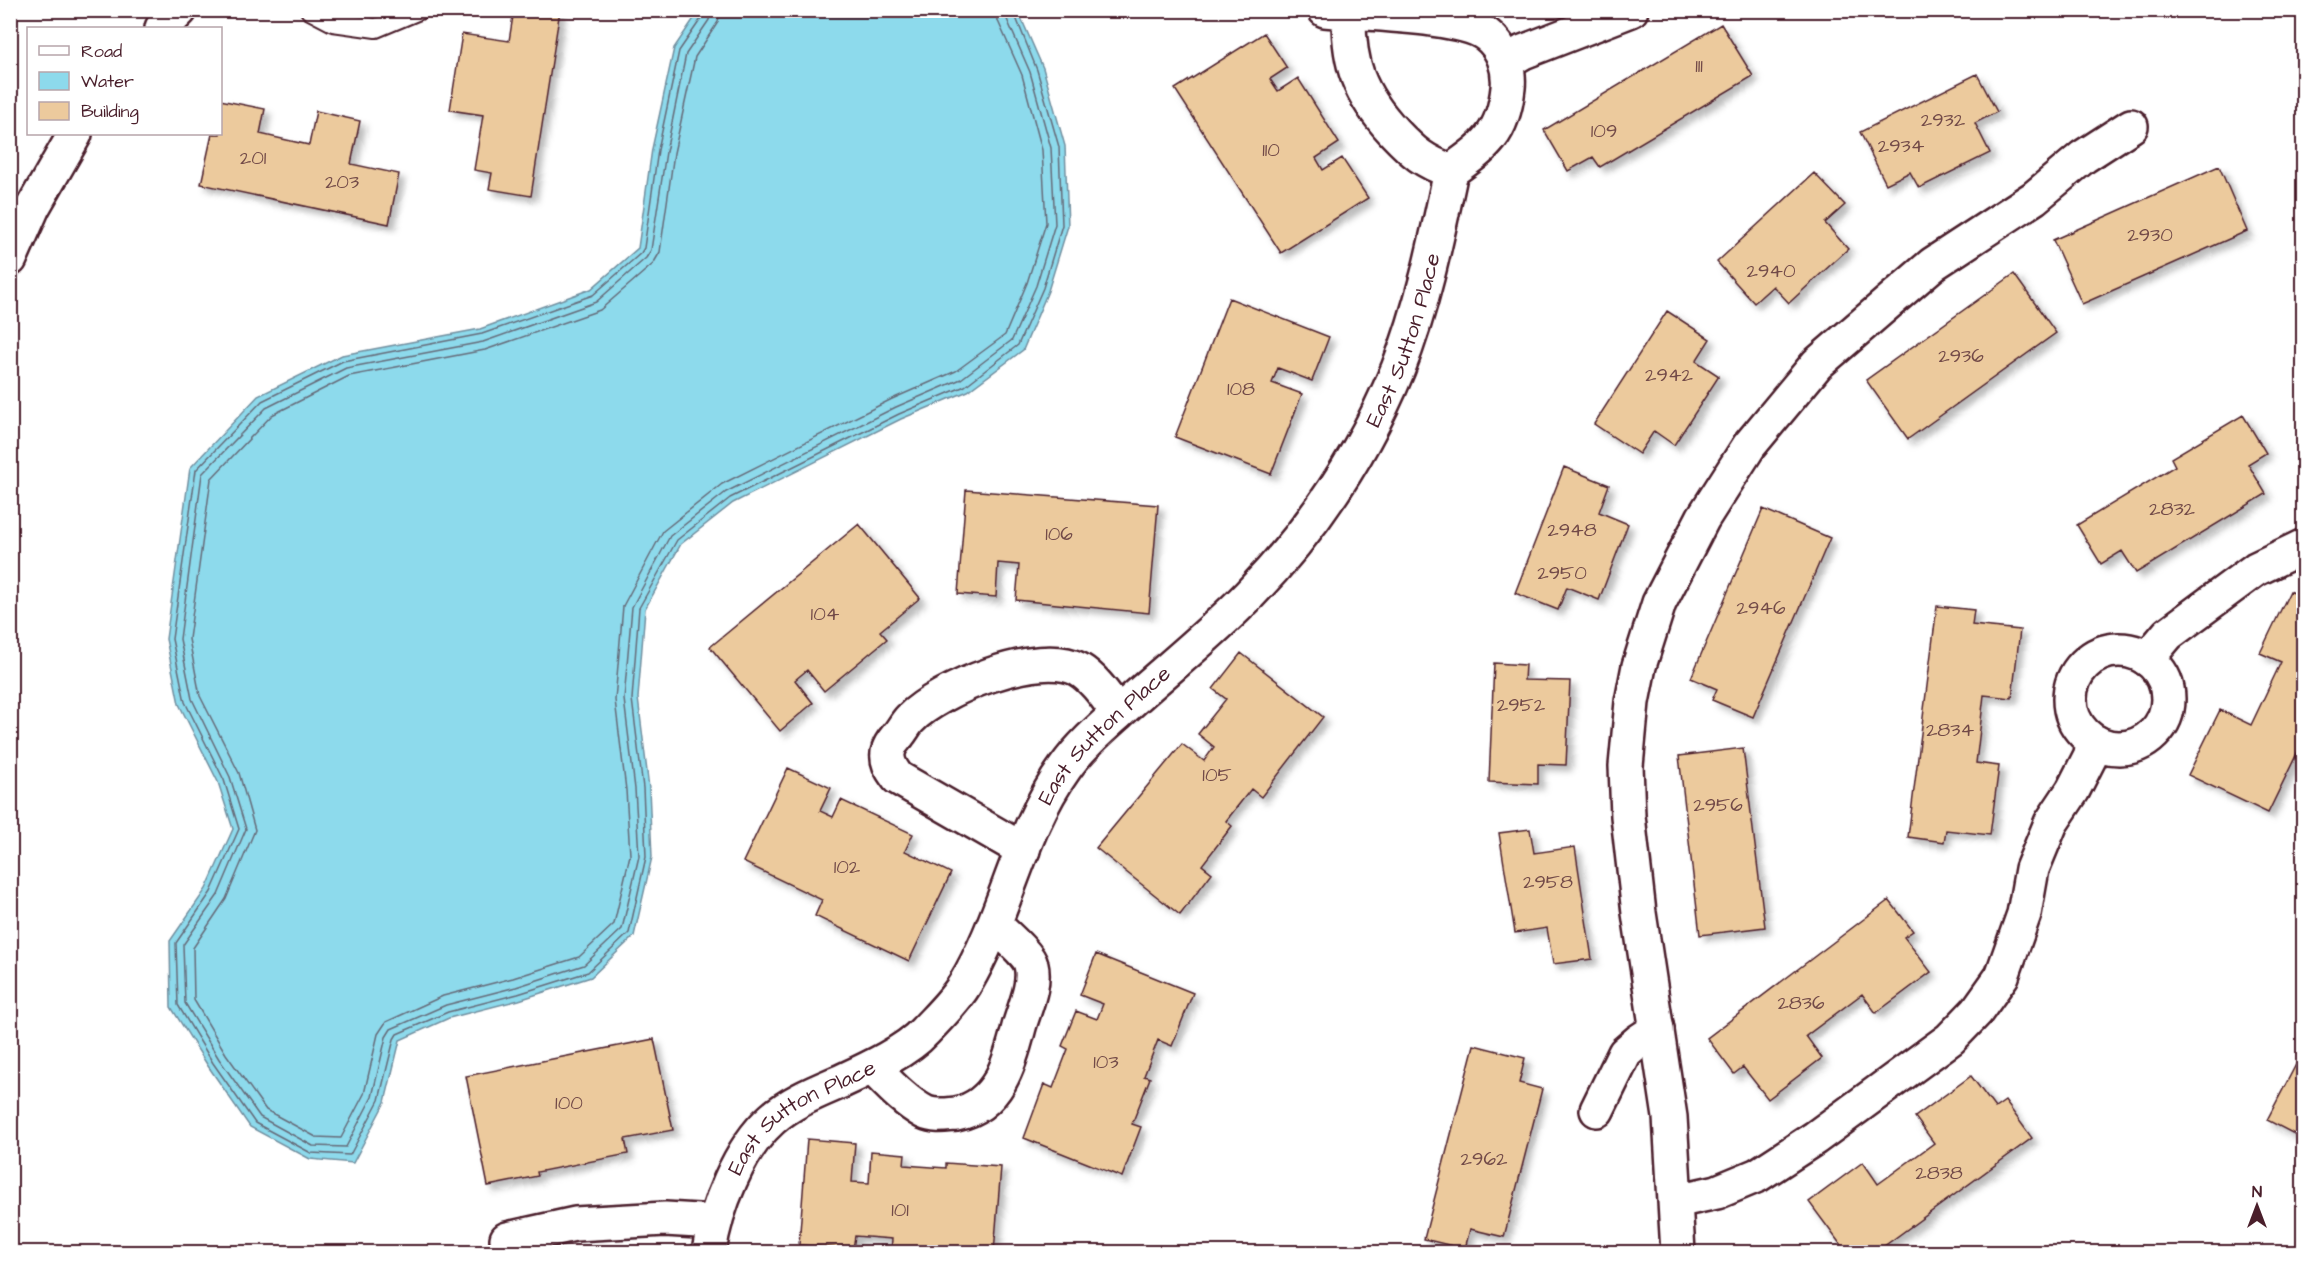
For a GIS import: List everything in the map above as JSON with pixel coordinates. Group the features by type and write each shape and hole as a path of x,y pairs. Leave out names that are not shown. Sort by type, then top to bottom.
{"street":[{"path":"163,27 180,10"},
{"path":"1506,62 1523,52 1631,10"},
{"path":"1337,12 1454,21 1486,33 1498,45 1506,62 1509,83 1506,110 1495,134 1477,152 1451,171 1431,164 1414,154 1375,112 1361,89 1349,41 1337,12"},
{"path":"1678,1252 1670,1117 1639,913 1628,816 1626,766 1632,702 1639,666 1659,603 1703,518 1749,446 1817,364 1933,264 2034,198 2083,157 2131,126"},
{"path":"10,259 33,207 74,135"},
{"name":"East Sutton Place","path":"712,1237 730,1180 741,1157 771,1120 799,1100 872,1067 921,1035 964,987 994,925 1040,809 1065,767 1118,713 1248,596 1303,535 1341,482 1371,427 1399,366 1437,238 1451,171"},
{"path":"2147,658 2168,634 2256,569 2304,546"},
{"path":"2117,650 2133,652 2147,658 2158,670 2166,685 2168,701 2164,717 2156,731 2144,741 2128,747 2112,747 2097,743 2084,733 2074,720 2070,705 2070,688 2076,674 2087,662 2101,653 2117,650"},
{"path":"1023,850 898,778 889,765 889,748 910,719 935,701 987,675 1042,663 1068,665 1080,670 1097,686 1118,713"},
{"path":"1676,1201 1717,1192 1758,1175 1815,1138 1950,1039 1977,1011 2002,976 2024,914 2032,869 2051,823 2073,790 2097,743"},
{"path":"872,1067 902,1097 926,1112 942,1116 963,1112 973,1107 984,1101 997,1087 1011,1060 1032,978 1031,963 994,925"},
{"path":"1598,1110 1625,1053 1658,1029"},
{"path":"507,1239 575,1224 665,1219 712,1237"}],"lane":[{"path":"310,10 333,22 376,28 419,10"}],"water":[{"path":"699,11 1018,11 1043,68 1065,146 1068,226 1048,291 1023,350 968,391 901,419 733,503 681,544 645,609 638,698 649,788 652,857 634,936 591,977 519,1000 449,1018 400,1040 385,1102 353,1163 310,1159 250,1127 171,1007 170,941 206,889 233,829 218,782 179,704 166,639 190,468 258,396 342,355 480,329 591,289 638,248 652,149 674,48"}],"building":[{"path":"514,10 560,10 531,196 489,189 492,173 474,170 483,115 450,110 462,34 509,41"},
{"path":"1721,24 1753,76 1600,167 1593,157 1568,171 1544,130"},
{"path":"1264,33 1287,68 1270,79 1278,91 1298,78 1339,143 1316,158 1323,170 1342,158 1368,198 1281,253 1175,89"},
{"path":"1977,74 1997,112 1975,123 1990,153 1919,188 1910,172 1886,184 1860,132"},
{"path":"222,100 265,109 260,134 309,145 316,111 360,121 351,164 399,174 389,224 201,184 212,135 222,135"},
{"path":"2219,166 2247,231 2082,304 2053,240"},
{"path":"1814,173 1845,205 1825,223 1848,249 1789,303 1773,286 1754,303 1717,262"},
{"path":"2014,274 2056,333 1908,439 1866,380"},
{"path":"1229,298 1329,337 1312,381 1278,368 1272,383 1302,394 1271,474 1175,437"},
{"path":"1667,311 1710,339 1696,361 1719,376 1674,445 1654,431 1639,454 1594,424"},
{"path":"2243,415 2266,453 2248,464 2266,494 2136,573 2122,551 2101,564 2077,525 2175,466 2171,458"},
{"path":"1564,467 1609,485 1599,512 1628,524 1599,600 1567,587 1558,610 1515,593"},
{"path":"966,490 1158,505 1149,613 1016,600 1019,565 998,563 996,597 958,594"},
{"path":"1763,509 1830,538 1753,717 1712,700 1717,689 1691,678"},
{"path":"859,524 920,598 880,631 887,639 824,691 807,670 795,680 813,703 780,731 710,647"},
{"path":"2290,591 2304,598 2304,739 2268,813 2188,775 2220,710 2251,725 2281,662 2260,653"},
{"path":"1937,606 1974,610 1972,625 2020,630 2012,698 1984,695 1976,763 1999,766 1990,835 1946,830 1944,842 1908,837"},
{"path":"1241,653 1323,717 1261,797 1251,789 1226,821 1232,826 1202,865 1212,873 1180,915 1096,848 1182,744 1204,761 1214,747 1198,734 1226,699 1213,689"},
{"path":"1494,663 1525,665 1524,680 1570,681 1566,765 1538,764 1538,784 1489,782"},
{"path":"1743,748 1765,927 1700,935 1679,756"},
{"path":"788,768 831,788 820,811 833,817 841,800 913,834 905,851 951,873 909,961 815,916 822,900 743,862"},
{"path":"1530,829 1534,853 1575,847 1592,959 1553,964 1547,928 1515,933 1499,833"},
{"path":"1889,900 1913,931 1904,937 1931,972 1876,1013 1862,994 1806,1036 1822,1058 1768,1099 1743,1067 1734,1074 1707,1038"},
{"path":"1096,954 1193,993 1172,1046 1158,1040 1144,1076 1150,1078 1132,1124 1141,1127 1122,1177 1024,1138 1044,1084 1053,1088 1068,1049 1062,1046 1076,1011 1097,1019 1103,1004 1080,995"},
{"path":"654,1039 673,1130 625,1139 628,1154 537,1172 538,1176 488,1186 466,1076"},
{"path":"1474,1045 1525,1058 1519,1083 1542,1089 1504,1237 1470,1229 1465,1249 1424,1239"},
{"path":"2304,1053 2304,1139 2267,1120"},
{"path":"1971,1076 1995,1108 2005,1101 2032,1138 1876,1252 1846,1252 1809,1202 1863,1162 1878,1184 1934,1143 1915,1117"},
{"path":"807,1139 855,1143 852,1182 869,1183 871,1151 905,1154 904,1165 946,1168 946,1163 1001,1167 994,1252 891,1251 892,1239 855,1236 853,1249 799,1245"}]}
